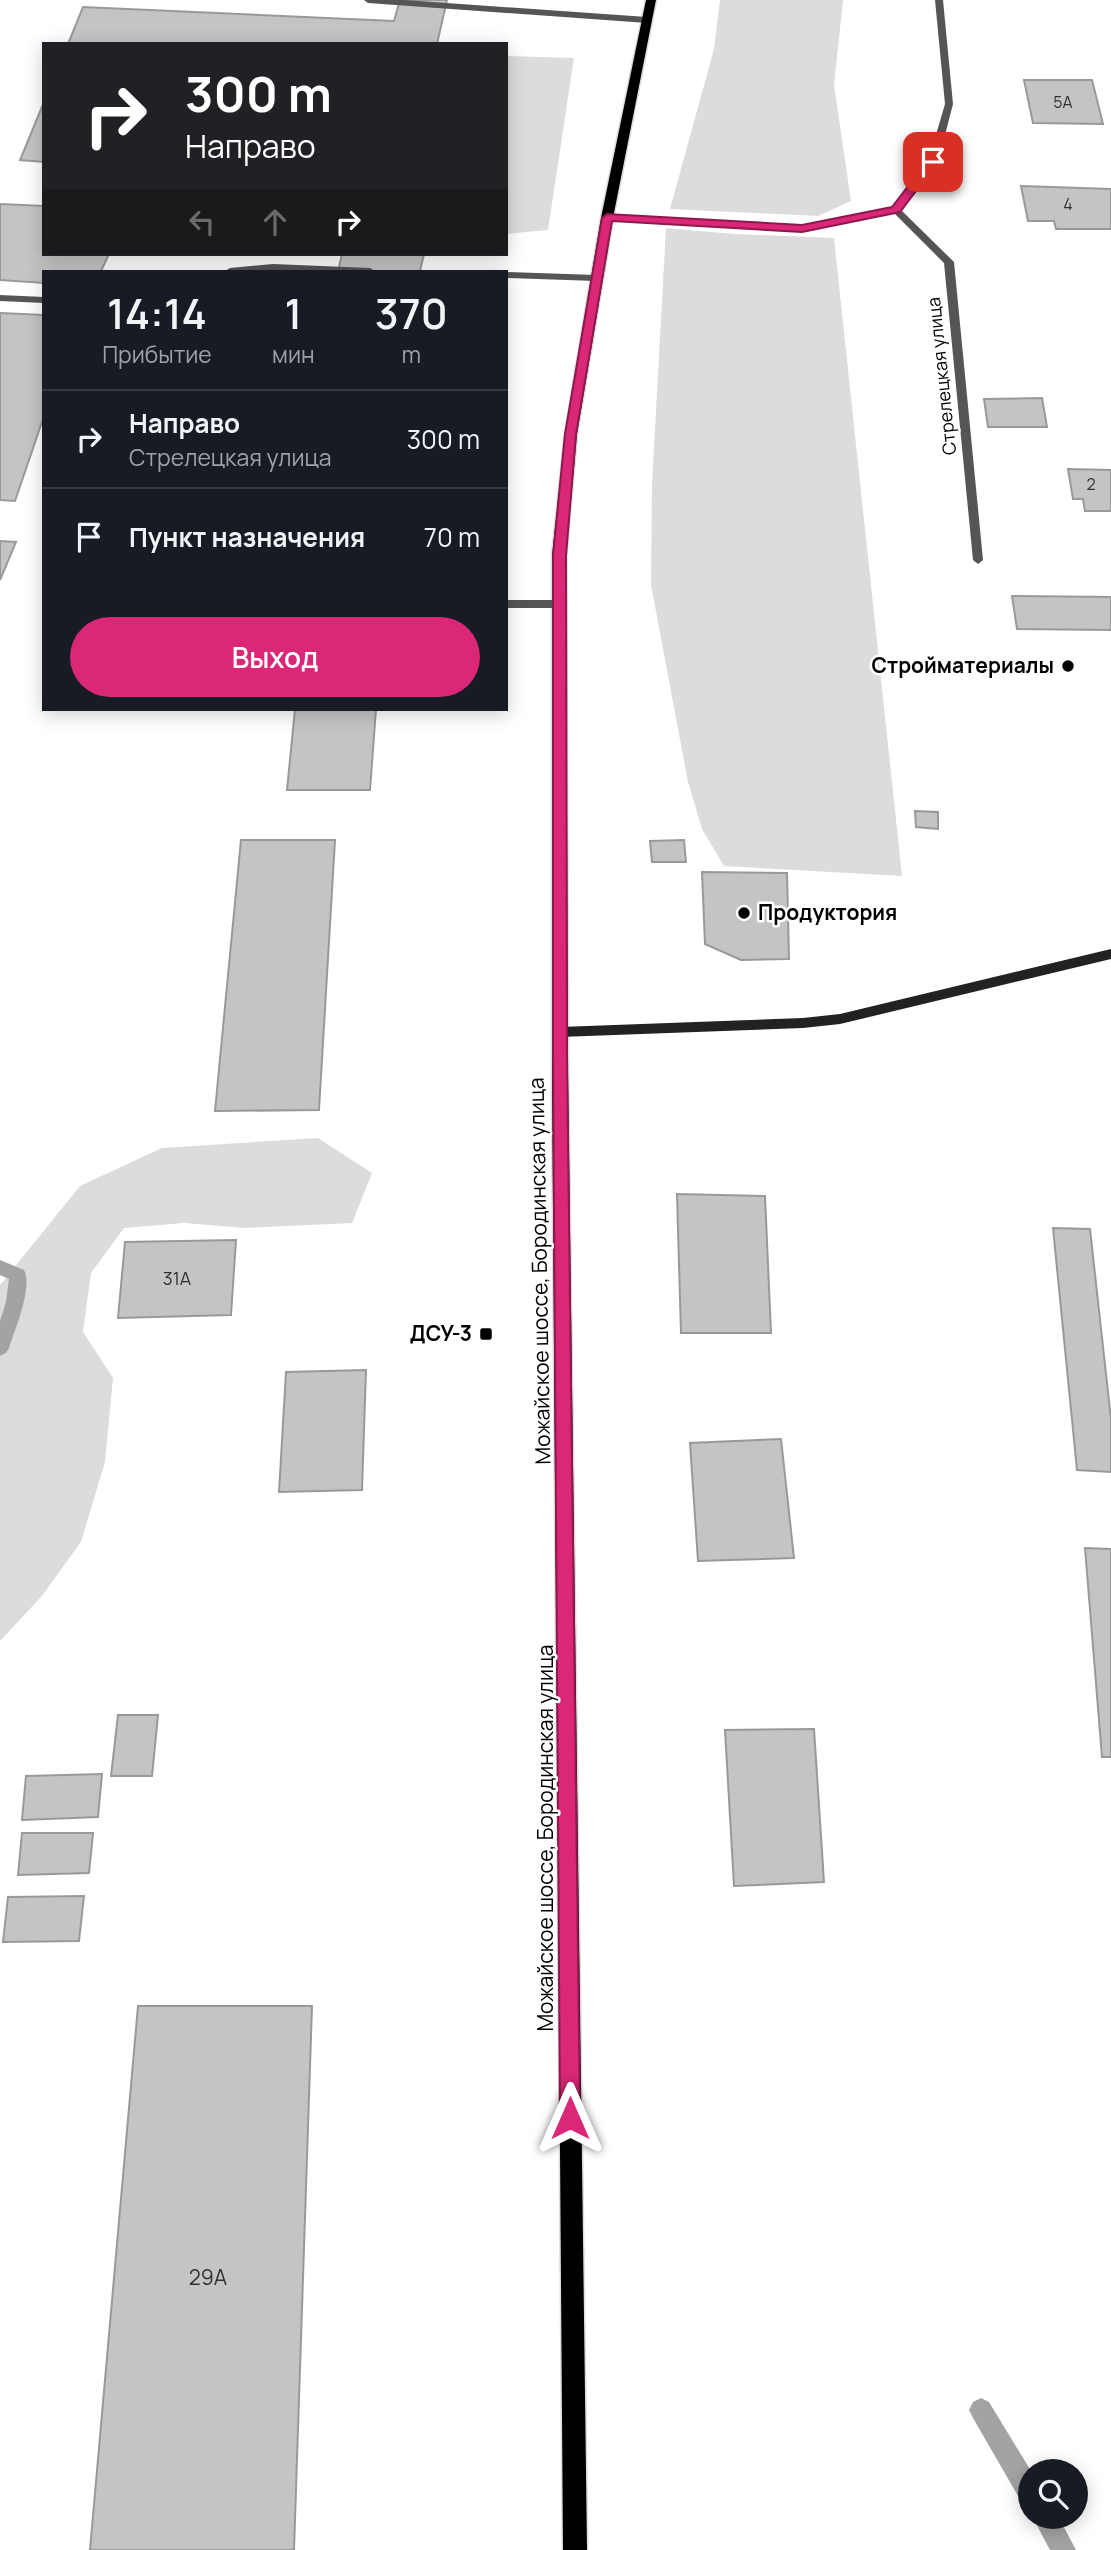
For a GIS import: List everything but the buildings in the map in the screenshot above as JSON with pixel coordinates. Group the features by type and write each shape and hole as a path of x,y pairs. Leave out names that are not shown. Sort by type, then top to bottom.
{"main road":[{"name":"Можайское шоссе, Бородинская улица","path":"575,2550 560,1032 559,556 566,468 596,278 651,0"}],"street":[{"path":"368,0 647,20"},
{"path":"607,218 802,228 896,210 933,162 949,104 939,0"},
{"name":"Стрелецкая улица","path":"896,210 949,262 978,560"},
{"path":"241,270 273,267 346,270"},
{"path":"508,275 596,278"},
{"path":"0,298 42,300"},
{"path":"508,604 559,604"},
{"path":"560,1032 803,1023 840,1019 1111,954"}],"shaded area":[{"path":"720,0 843,0 834,85 851,201 818,216 670,209 714,49"},
{"path":"508,56 574,58 548,230 508,234"},
{"path":"666,228 834,238 902,876 724,866 702,829 688,782 651,585 652,483"},
{"path":"318,1138 372,1173 352,1223 246,1228 184,1223 124,1228 91,1273 83,1332 113,1378 105,1462 81,1542 41,1597 0,1641 0,1285 80,1186 162,1148"}],"waterway":[{"path":"0,1267 18,1275 15,1302 0,1348"},
{"path":"981,2410 1018,2472"},
{"path":"1052,2529 1064,2550"}],"place":[{"name":"Стройматериалы","path":"1068,666"},
{"name":"Продуктория","path":"744,913"},
{"name":"ДСУ-3","path":"486,1334"}],"route":[{"path":"570,2118 569,1762 560,1054 559,556 570,434 607,218 802,228 896,210 933,162"}]}
